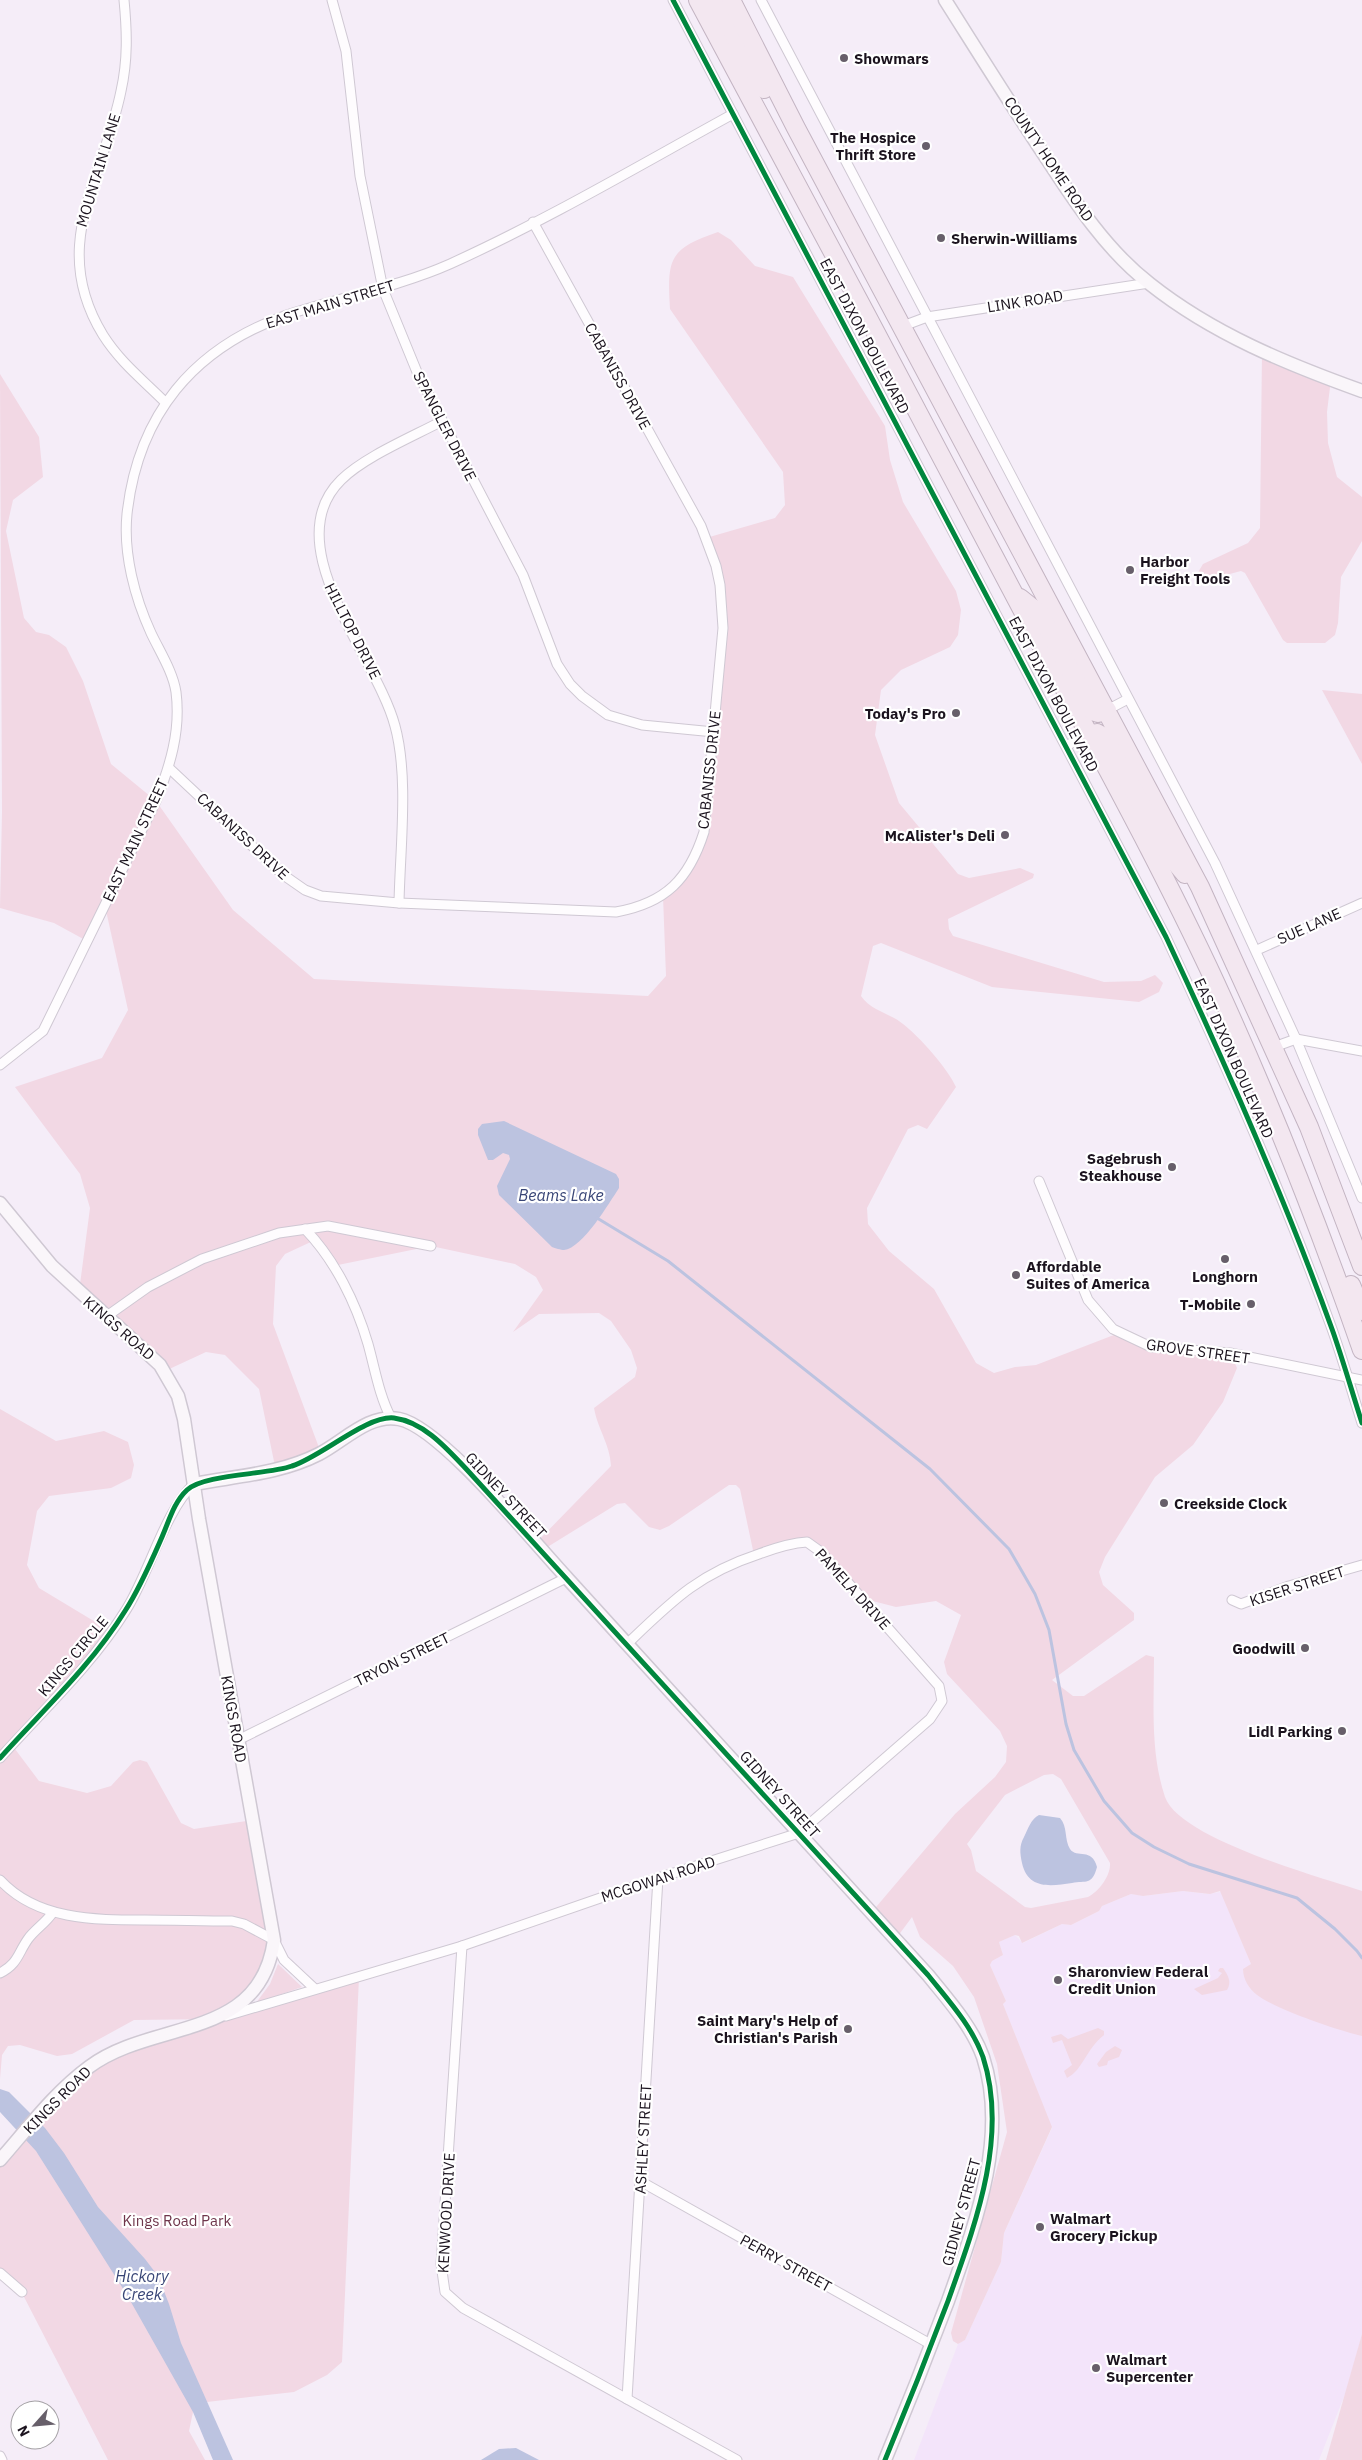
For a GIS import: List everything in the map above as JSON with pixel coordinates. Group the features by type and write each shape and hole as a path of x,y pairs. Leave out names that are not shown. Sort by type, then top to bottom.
{"highway":[{"name":"EAST DIXON BOULEVARD","path":"698,0 1014,593 1216,983 1279,1128 1332,1262 1362,1350"},
{"path":"715,0 765,92 780,113 796,128"},
{"path":"731,0 796,128 1200,887 1274,1047 1308,1126 1362,1266"},
{"path":"1014,593 1040,614 1092,711 1098,713 1107,710"},
{"path":"1089,736 1097,733 1104,737 1170,856 1181,870 1200,887"},
{"path":"1332,1262 1345,1273 1362,1311"}],"street":[{"name":"MOUNTAIN LANE","path":"124,0 127,53 121,91 109,136 84,212 78,255 88,302 104,336 126,366 165,402"},
{"name":"SPANGLER DRIVE","path":"332,0 346,51 360,176 383,289 406,347 442,421 523,575 557,664 570,684 596,708 608,715 632,723 714,732"},
{"name":"EAST DIXON BOULEVARD","path":"686,0 674,2 1067,745 1166,937 1205,1020 1284,1209 1332,1329 1362,1423"},
{"path":"761,0 1215,863 1257,950 1361,1194"},
{"name":"COUNTY HOME ROAD","path":"945,0 1080,209 1118,254 1149,283 1189,313 1277,358 1362,391"},
{"name":"EAST MAIN STREET","path":"0,1065 42,1031 156,801 169,768 178,721 175,690 140,607 131,574 126,524 129,497 140,457 148,433 165,402 193,369 231,341 257,326 289,314 383,289 448,264 533,222 733,114"},
{"name":"CABANISS DRIVE","path":"169,768 295,884 321,896 399,903 616,912 648,904 663,896 687,871 698,851 704,832 723,610 720,585 710,548 701,526 533,222"},
{"name":"LINK ROAD","path":"902,326 927,317 1149,283"},
{"name":"HILLTOP DRIVE","path":"399,903 402,755 395,726 382,689 328,583 320,559 319,526 321,514 333,490 351,472 442,421"},
{"path":"1107,710 1128,699"},
{"path":"1067,745 1089,736"},
{"name":"SUE LANE","path":"1257,950 1362,903"},
{"path":"1274,1047 1296,1039 1362,1051"},
{"name":"GROVE STREET","path":"1039,1180 1088,1300 1112,1329 1151,1347 1230,1353 1362,1380"},
{"name":"KINGS ROAD","path":"0,1203 52,1266 156,1360 170,1378 178,1396 184,1419 274,1940 266,1972 253,1992 216,2019 121,2049 105,2056 88,2067 48,2106 0,2159"},
{"path":"107,1316 148,1287 202,1259 279,1233 328,1226 431,1246"},
{"path":"194,1484 276,1471 294,1465 321,1453 360,1428 376,1421 391,1418 384,1403 358,1314 333,1266 305,1229"},
{"name":"GIDNEY STREET","path":"391,1418 412,1423 448,1451 799,1833 948,2000 976,2042 987,2073 992,2112 988,2166 965,2252 932,2345 885,2460"},
{"name":"KINGS CIRCLE","path":"0,1758 84,1666 112,1632 137,1590 177,1502 194,1484"},
{"name":"PAMELA DRIVE","path":"627,1644 663,1609 710,1574 787,1544 807,1542 821,1552 939,1686"},
{"name":"KISER STREET","path":"1232,1600 1241,1604 1288,1586 1362,1565"},
{"name":"TRYON STREET","path":"238,1740 566,1578"},
{"name":"MCGOWAN ROAD","path":"216,2019 462,1946 658,1878 799,1833 930,1719 942,1703 942,1691 939,1686"},
{"name":"ASHLEY STREET","path":"627,2399 658,1878"},
{"path":"0,1880 26,1901 53,1912 109,1921 232,1921 244,1924 274,1940 284,1960 315,1989"},
{"path":"0,1973 14,1963 29,1937 47,1921 53,1912"},
{"name":"KENWOOD DRIVE","path":"462,1946 441,2264 445,2292 463,2308 737,2460"},
{"name":"PERRY STREET","path":"640,2181 932,2345"},
{"path":"0,2273 22,2292"},
{"path":"0,2456 2,2460"}],"shaded area":[{"path":"1183,1891 1208,1894 1221,1892 1251,1964 1243,1971 1249,1987 1257,1995 1326,2024 1362,2036 1362,2334 1349,2384 1319,2460 914,2460 958,2344 965,2340 1001,2262 1004,2233 1052,2128 1003,2004 1006,2001 990,1965 992,1961 1003,1955 999,1942 1015,1935 1023,1943 1062,1924 1071,1925 1099,1911 1102,1906 1131,1894 1144,1896"}],"green space":[{"path":"718,232 731,240 755,266 793,277 885,426 890,460 903,502 956,591 961,610 958,635 950,647 901,670 881,690 875,735 899,803 958,874 969,878 1020,868 1034,874 1033,878 948,919 949,929 953,936 1104,982 1141,981 1155,975 1163,983 1159,992 1139,1002 992,987 881,943 873,946 861,996 875,1009 898,1020 910,1029 933,1053 956,1087 927,1129 918,1125 908,1129 867,1208 868,1224 889,1251 934,1289 976,1363 994,1373 1015,1367 1036,1365 1119,1333 1139,1343 1230,1353 1237,1368 1223,1402 1193,1445 1155,1477 1105,1557 1099,1572 1103,1585 1134,1613 1134,1620 1052,1680 1073,1696 1084,1696 1146,1655 1154,1657 1154,1727 1157,1763 1165,1797 1176,1813 1223,1842 1285,1866 1362,1891 1362,2036 1323,2025 1292,2013 1254,1993 1247,1984 1243,1973 1243,1969 1251,1964 1220,1891 1210,1894 1183,1891 1143,1896 1131,1894 1102,1906 1099,1911 1071,1925 1062,1924 1022,1943 1019,1936 1015,1935 999,1942 1003,1955 992,1961 990,1965 1006,2001 1003,2004 1052,2127 1004,2233 1001,2262 965,2340 958,2344 953,2341 951,2333 1007,2132 997,2064 974,1997 953,1966 920,1937 912,1917 895,1940 871,1913 955,1814 995,1777 1006,1762 1007,1746 1000,1731 947,1674 944,1662 961,1615 936,1601 896,1607 861,1598 807,1542 754,1555 740,1489 736,1485 729,1485 669,1526 660,1530 649,1527 625,1503 617,1504 541,1551 535,1544 611,1466 594,1408 635,1377 637,1368 631,1350 611,1321 599,1313 539,1314 513,1332 543,1290 536,1277 515,1264 431,1246 333,1266 315,1240 285,1254 276,1266 273,1324 321,1453 276,1471 259,1389 225,1355 206,1352 165,1371 79,1292 90,1208 80,1174 15,1087 102,1058 128,1010 105,906 87,941 54,923 0,908 2,812 0,374 39,437 43,477 13,500 6,531 24,618 36,632 49,635 66,647 83,681 111,764 156,801 233,910 314,979 648,996 666,976 663,896 698,849 723,610 706,538 775,518 785,505 783,472 670,309 669,278 674,258 680,250","holes":["1053,1774 1061,1779 1110,1863 1110,1868 1100,1887 1088,1897 1031,1908 1025,1907 976,1871 971,1850 967,1844 1005,1795 1044,1775"]},
{"path":"1262,351 1331,379 1327,412 1328,443 1337,477 1362,497 1362,541 1341,577 1338,623 1335,635 1325,643 1287,643 1283,640 1245,573 1241,571 1207,580 1197,574 1203,564 1248,543 1260,528"},
{"path":"1322,690 1362,694 1362,764"},
{"name":"Kings Road Park","path":"0,1409 56,1441 104,1431 128,1442 134,1465 131,1478 111,1488 49,1496 37,1511 27,1565 39,1588 112,1632 12,1745 39,1781 87,1793 111,1786 133,1762 140,1760 147,1762 181,1823 194,1829 253,1820 274,1940 266,1972 219,2017 359,1977 342,2362 327,2375 294,2392 207,2402 193,2412 189,2431 205,2460 108,2460 22,2293 0,2273 0,2160 89,2067 214,2019 134,2020 72,2054 57,2056 20,2045 8,2046 2,2055 0,2079"},
{"path":"278,1964 302,1987 256,2003 270,1984"},
{"path":"1220,1968 1223,1968 1229,1979 1227,1990 1202,1995 1194,1989 1218,1978 1222,1973 1218,1971"},
{"path":"1098,2028 1104,2031 1104,2035 1093,2046 1077,2070 1067,2078 1064,2071 1072,2065 1062,2040 1053,2043 1051,2037 1061,2034 1068,2039"},
{"path":"1115,2046 1122,2050 1119,2057 1108,2061 1107,2065 1099,2067 1097,2064 1106,2052"},
{"path":"1362,2334 1362,2460 1326,2460"}],"water":[{"name":"Beams Lake","path":"504,1121 616,1174 619,1179 619,1188 602,1214 579,1242 571,1247 564,1250 552,1247 499,1195 497,1186 510,1159 509,1155 503,1153 493,1160 488,1160 478,1135 478,1129 482,1124"},
{"path":"1039,1815 1060,1818 1064,1825 1070,1849 1073,1852 1092,1857 1097,1867 1091,1880 1049,1885 1035,1882 1029,1878 1025,1872 1020,1853 1022,1840 1034,1819"},
{"name":"Hickory Creek","path":"0,2089 9,2092 45,2128 64,2153 98,2207 158,2276 181,2343 233,2460 213,2460 193,2412 127,2295 36,2151 0,2112"},
{"path":"516,2448 539,2460 481,2460 499,2449"}],"waterway":[{"path":"597,1218 668,1261 930,1469 1009,1549 1035,1594 1049,1630 1066,1724 1074,1750 1104,1801 1132,1833 1154,1847 1189,1864 1297,1898 1335,1929 1362,1958"}],"cycle path":[{"path":"673,0 1166,937 1232,1082 1314,1279 1344,1364 1362,1423"},
{"path":"0,1758 82,1669 112,1631 136,1593 175,1506 187,1490 207,1481 292,1466 304,1461 358,1429 383,1419 394,1418 405,1421 426,1431 469,1472 928,1975 959,2014 973,2035 983,2057 990,2087 992,2118 990,2149 978,2211 948,2301 885,2460"}],"place":[{"name":"Showmars","path":"844,58"},
{"name":"The Hospice Thrift Store","path":"926,146"},
{"name":"Sherwin-Williams","path":"941,238"},
{"name":"Harbor Freight Tools","path":"1130,570"},
{"name":"Today's Pro","path":"956,713"},
{"name":"McAlister's Deli","path":"1005,835"},
{"name":"Sagebrush Steakhouse","path":"1172,1167"},
{"name":"Longhorn","path":"1225,1259"},
{"name":"Affordable Suites of America","path":"1016,1275"},
{"name":"T-Mobile","path":"1251,1304"},
{"name":"Creekside Clock","path":"1164,1503"},
{"name":"Goodwill","path":"1305,1648"},
{"name":"Lidl Parking","path":"1342,1731"},
{"name":"Sharonview Federal Credit Union","path":"1058,1980"},
{"name":"Saint Mary's Help of Christian's Parish","path":"848,2029"},
{"name":"Walmart Grocery Pickup","path":"1040,2227"},
{"name":"Walmart Supercenter","path":"1096,2368"}]}
